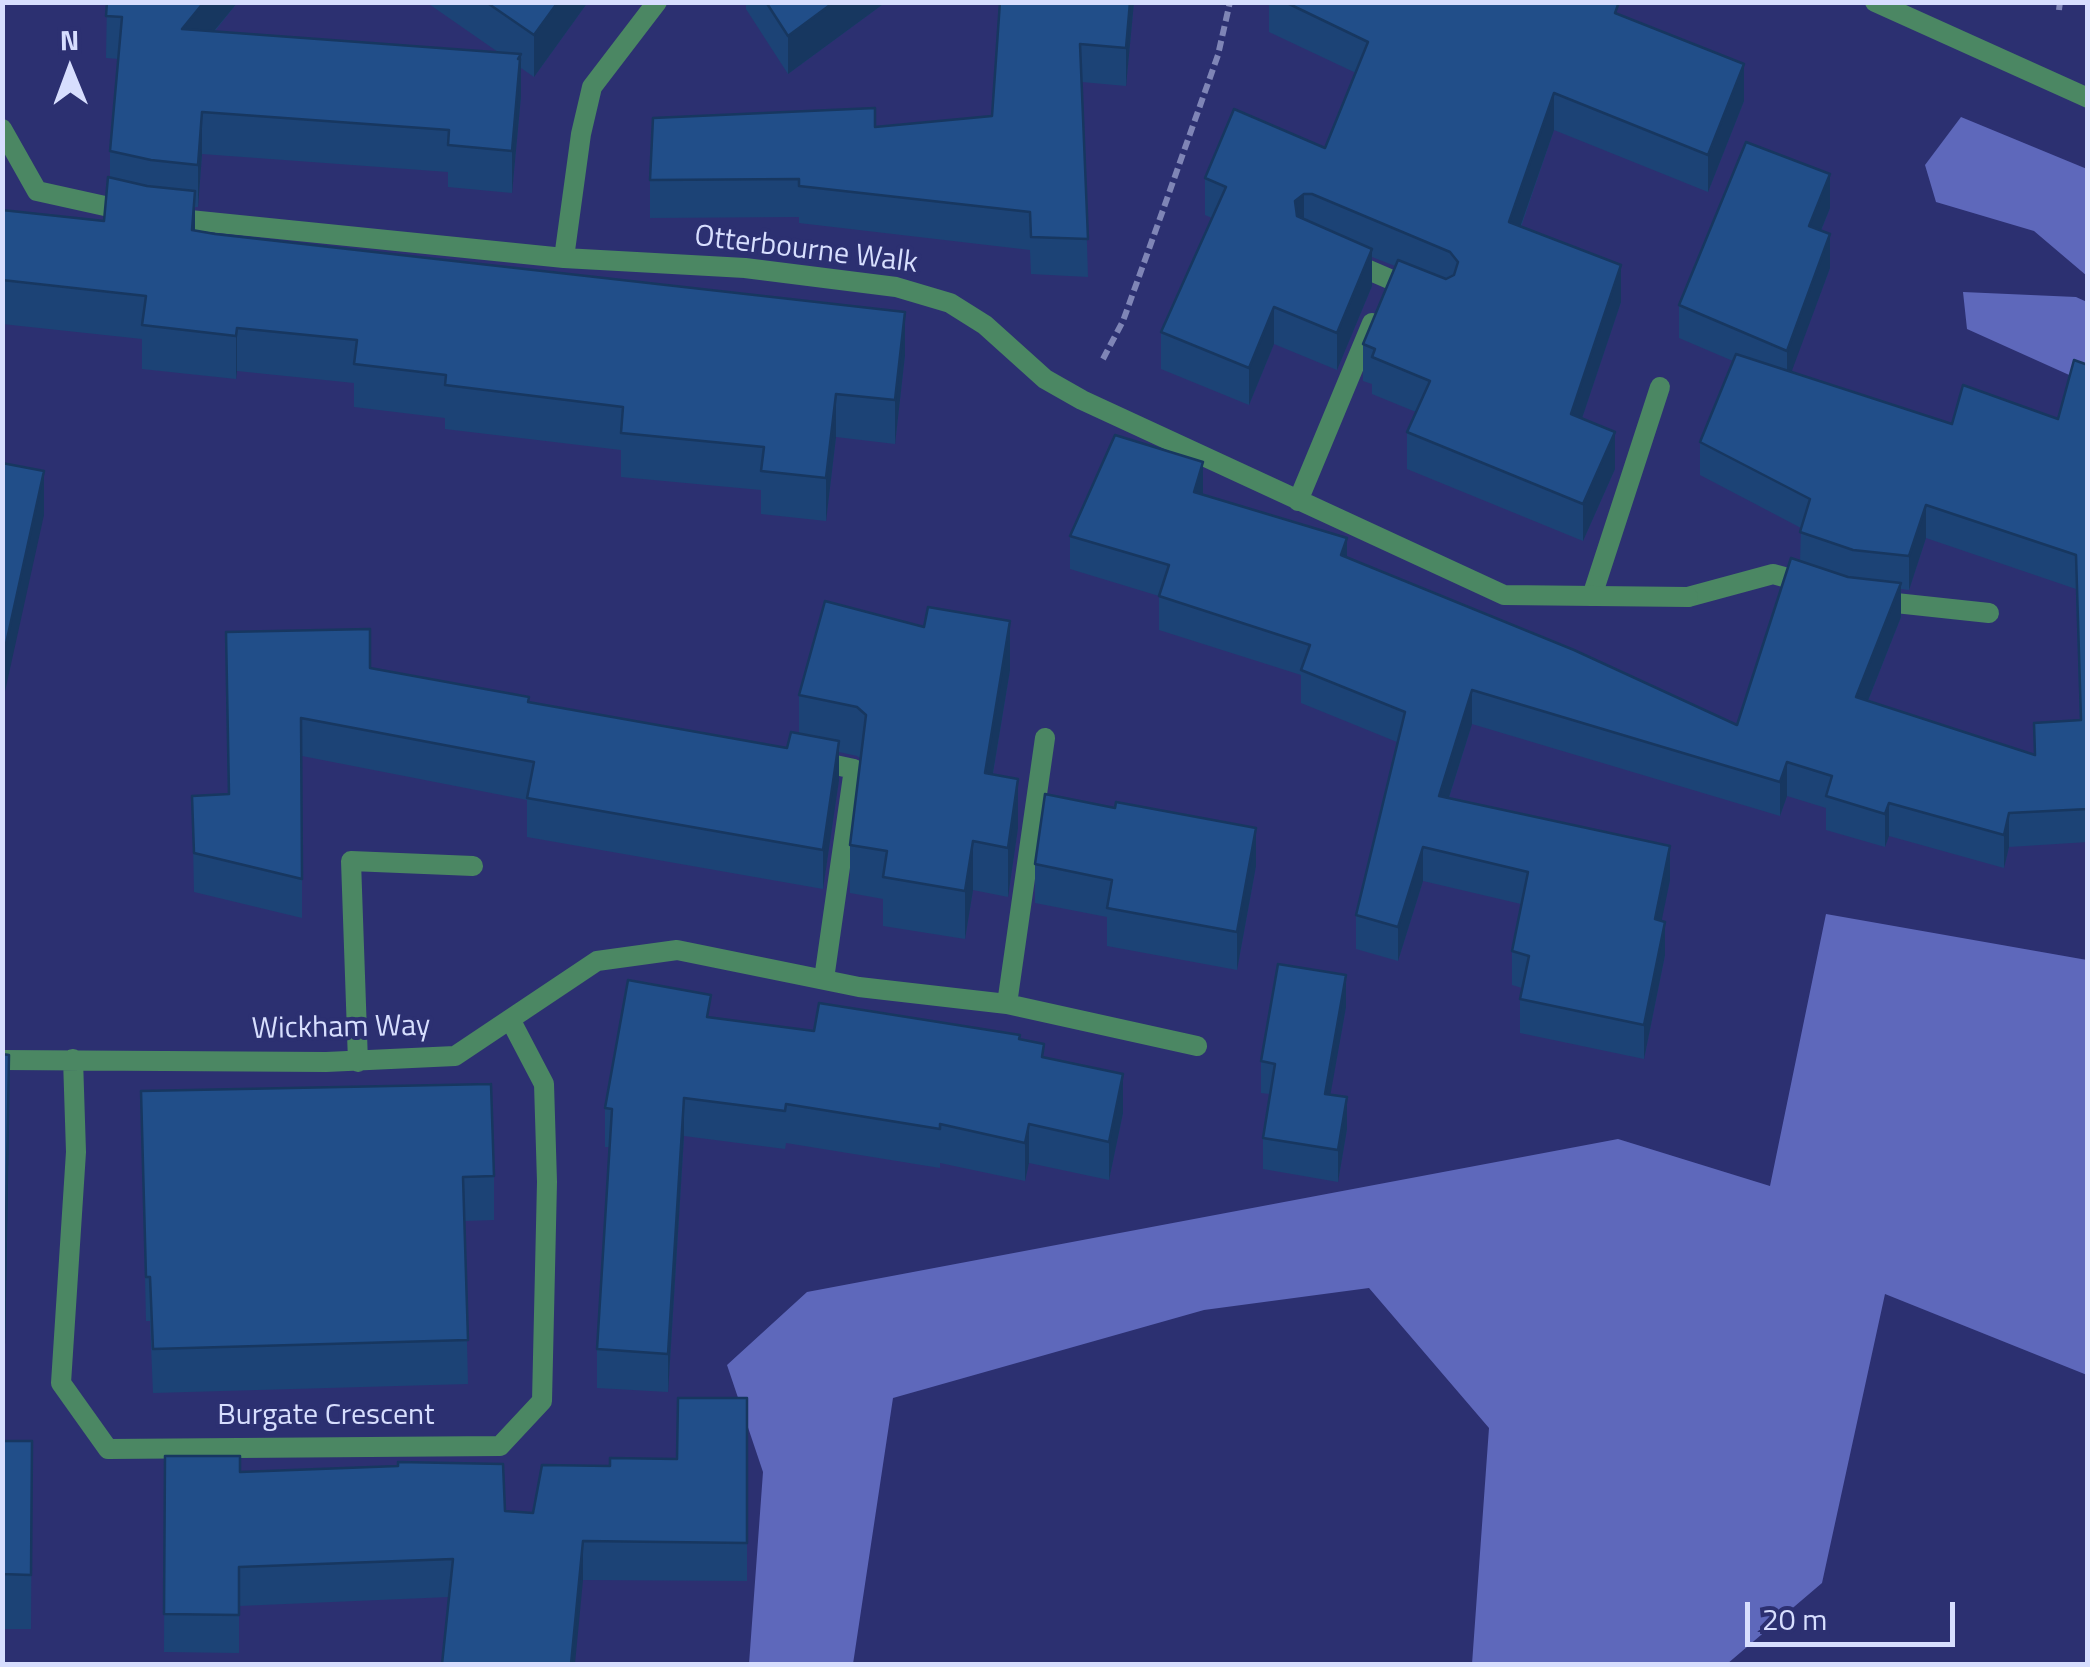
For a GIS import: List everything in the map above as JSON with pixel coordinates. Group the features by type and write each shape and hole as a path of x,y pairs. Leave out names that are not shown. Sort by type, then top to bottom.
{"street":[{"path":"564,258 592,87 657,2"},
{"path":"1875,2 2088,98"},
{"name":"Otterbourne Walk","path":"2,129 37,191 149,216 564,258 745,268 896,288 950,303 974,317 1045,379 1082,400 1504,595 1688,597 1772,574 1844,596 1989,612"},
{"path":"1323,251 1426,295"},
{"path":"1298,501 1390,280"},
{"path":"1592,596 1660,387"},
{"path":"1007,1004 1045,738"},
{"path":"795,757 854,768 824,980"},
{"path":"358,1062 351,861 474,866"},
{"name":"Wickham Way","path":"2,1060 358,1062 456,1056 597,961 677,950 877,990 1007,1004 1197,1046"},
{"name":"Burgate Crescent","path":"73,1060 76,1152 61,1383 108,1449 500,1446 542,1401 544,1084 512,1021"}],"path":[{"path":"1082,400 1123,321 1218,55 1230,2"}],"shaded area":[{"path":"1961,117 2087,169 2087,276 2034,231 1936,202 1925,165"},
{"path":"1963,292 2076,297 2087,302 2087,383 1967,329"},
{"path":"1826,914 2087,960 2087,1375 1885,1294 1822,1583 1727,1664 1472,1664 1489,1428 1369,1288 1204,1310 893,1398 853,1664 749,1664 763,1472 727,1365 807,1292 1618,1139 1770,1186"}],"building":[{"path":"107,2 204,2 182,29 521,54 512,151 448,145 449,130 202,112 198,165 110,151 122,17 106,16"},
{"path":"486,2 558,2 534,35"},
{"path":"766,2 834,2 788,36"},
{"path":"1000,2 1130,2 1126,48 1080,44 1088,239 1031,237 1030,212 799,186 799,179 650,180 653,118 875,108 875,127 992,116"},
{"path":"1285,2 1612,2 1618,5 1615,13 1744,64 1708,155 1554,93 1509,222 1621,265 1571,414 1615,432 1583,504 1407,432 1430,381 1372,357 1375,349 1363,344 1398,260 1446,279 1454,275 1458,262 1450,252 1312,194 1304,194 1295,201 1297,216 1372,249 1337,333 1274,307 1249,368 1161,332 1226,187 1205,178 1234,109 1325,148 1368,42"},
{"path":"1746,142 1830,174 1809,226 1830,234 1787,351 1679,305"},
{"path":"108,177 195,191 192,230 215,234 905,312 895,400 836,394 826,478 761,471 764,447 621,433 623,407 445,385 446,375 354,364 357,340 237,328 236,336 142,325 146,296 2,280 2,210 104,221"},
{"path":"1736,354 1952,424 1963,385 2058,419 2074,360 2088,365 2088,809 2009,813 2004,835 1889,803 1885,814 1826,796 1832,776 1787,762 1780,782 1472,690 1439,796 1670,846 1655,919 1665,922 1644,1025 1520,999 1529,956 1512,951 1528,872 1423,847 1398,927 1356,915 1405,712 1301,670 1310,645 1159,596 1169,565 1070,536 1115,435 1203,462 1194,492 1347,538 1341,555 1574,650 1737,725 1791,558 1848,577 1901,583 1856,697 2035,755 2034,723 2081,720 2076,555 1926,505 1909,556 1853,550 1800,532 1810,499 1700,442"},
{"path":"2,463 44,471 2,662"},
{"path":"825,601 924,627 928,607 1010,621 985,773 1018,779 1008,848 973,841 965,891 883,877 887,851 850,845 866,715 857,707 799,695"},
{"path":"370,629 370,668 529,697 528,702 787,748 791,732 839,741 823,850 527,798 534,762 301,718 302,879 194,853 192,796 229,794 226,632"},
{"path":"1045,794 1115,808 1116,802 1256,828 1237,932 1107,908 1112,880 1035,864"},
{"path":"1278,964 1346,975 1325,1094 1347,1097 1338,1150 1263,1138 1275,1064 1261,1061"},
{"path":"628,980 711,995 707,1017 814,1031 819,1003 1020,1035 1019,1039 1044,1044 1042,1057 1123,1074 1109,1142 1029,1124 1025,1143 940,1124 940,1129 786,1104 785,1111 684,1098 668,1354 597,1349 612,1109 605,1108"},
{"path":"2,1054 9,1055 4,1343 2,1343"},
{"path":"491,1084 494,1176 463,1177 468,1340 153,1349 150,1277 146,1277 141,1091"},
{"path":"678,1398 747,1398 747,1543 583,1541 571,1664 442,1664 453,1559 239,1567 239,1615 164,1614 165,1456 240,1456 240,1472 398,1466 398,1462 503,1464 505,1511 533,1513 542,1465 610,1466 610,1458 677,1459"},
{"path":"2,1441 32,1441 31,1575 2,1574"}]}
